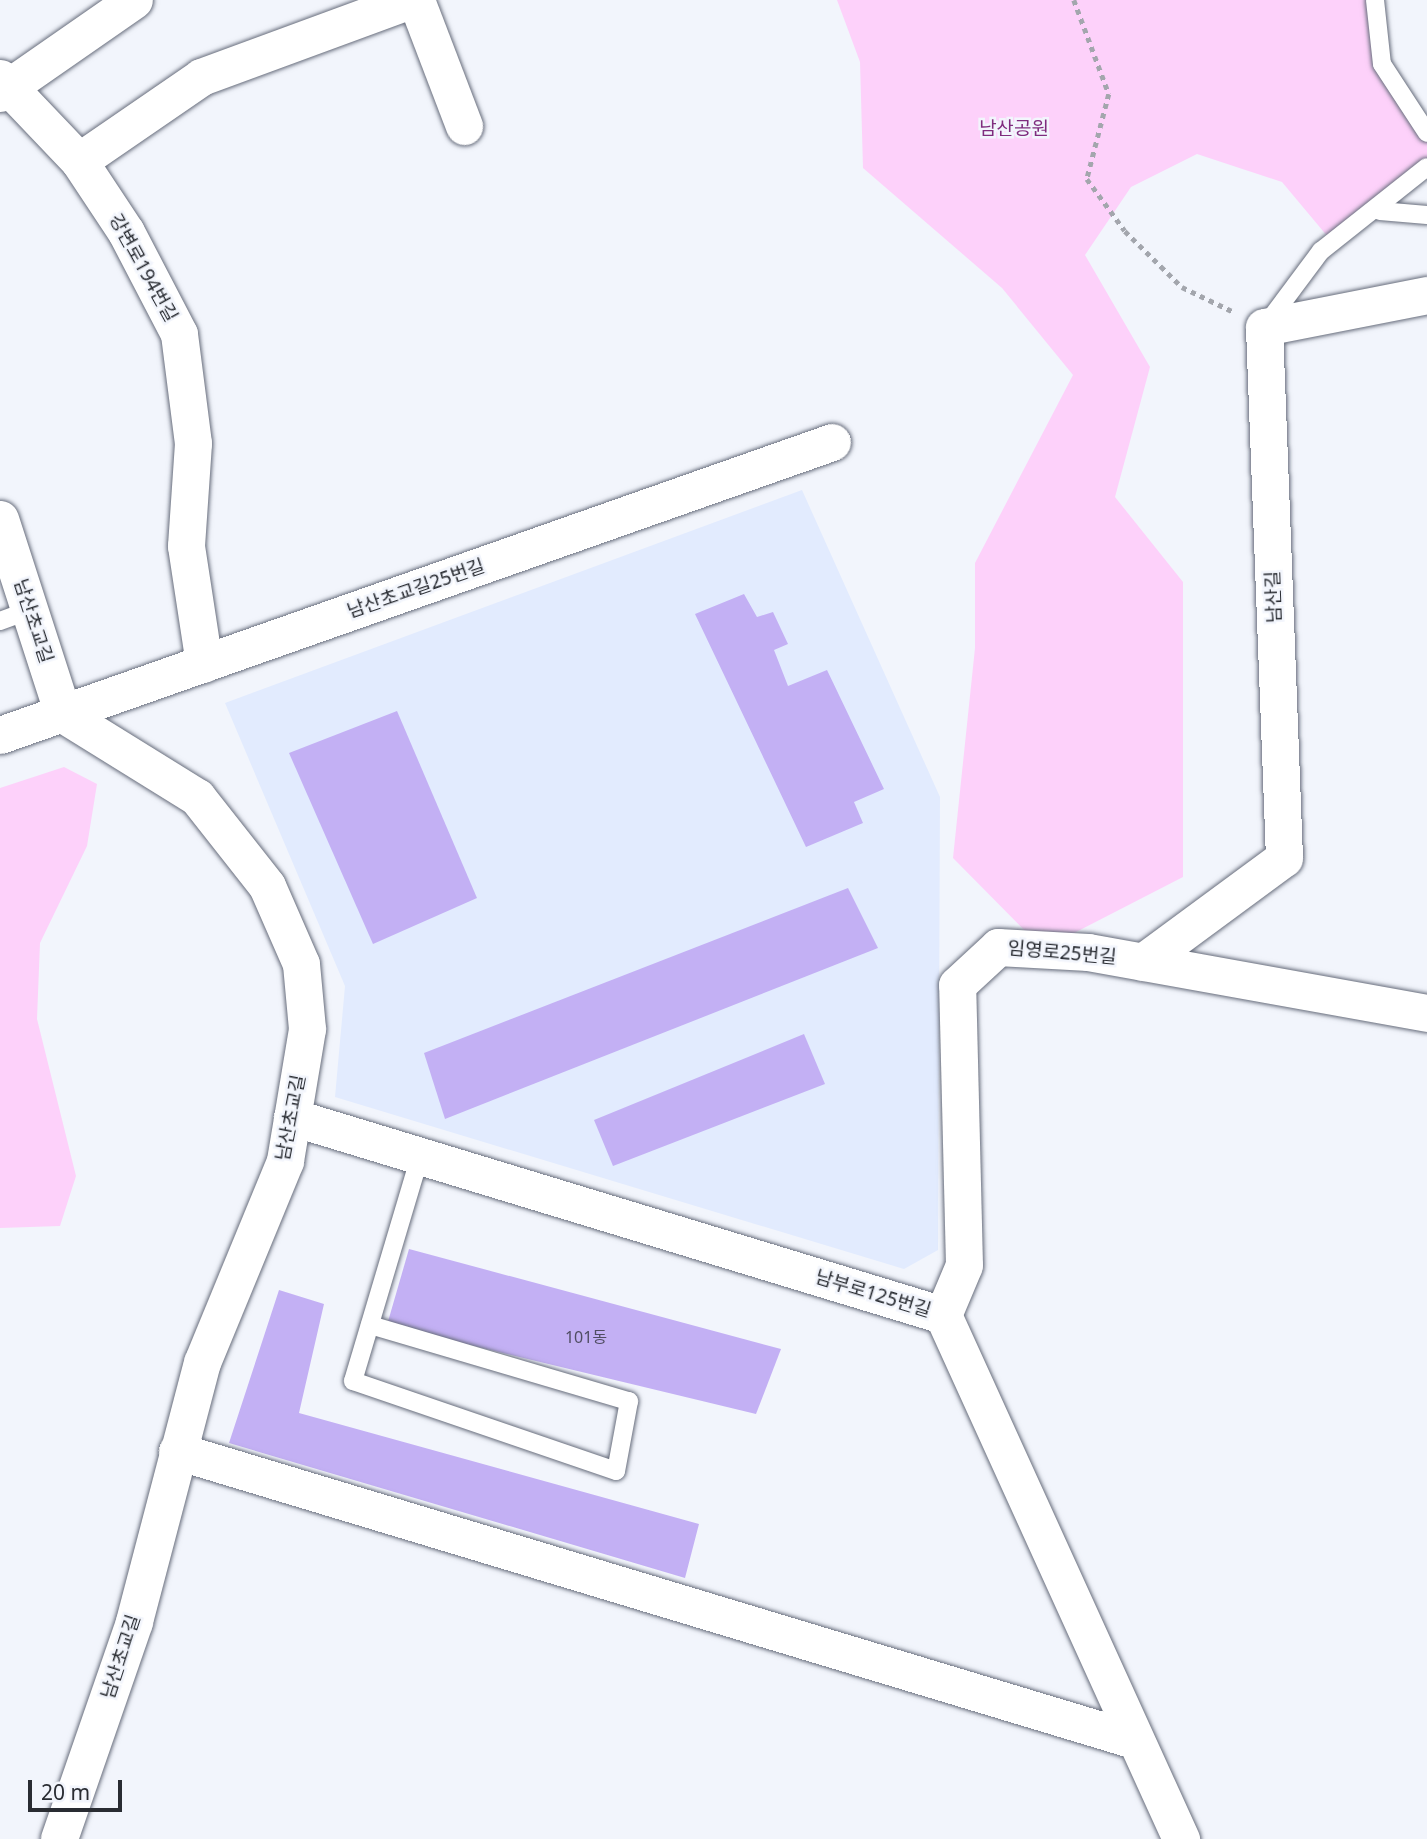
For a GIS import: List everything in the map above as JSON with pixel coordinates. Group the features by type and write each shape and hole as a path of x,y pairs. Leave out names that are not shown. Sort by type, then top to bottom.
{"street":[{"path":"2,87 134,0"},
{"path":"79,161 201,77 413,0 464,126"},
{"name":"강변로194번길","path":"2,87 79,161 126,232 179,334 193,443 186,546 204,664"},
{"path":"1264,327 1427,295"},
{"name":"남산길","path":"1143,962 1284,858 1264,327"},
{"name":"남산초교길25번길","path":"0,735 832,442"},
{"name":"남산초교길","path":"0,519 15,616 63,714 197,797 267,886 301,964 307,1029 285,1161 202,1362 135,1622 59,1839"},
{"name":"임영로25번길","path":"943,1315 964,1265 957,985 998,947 1143,962 1427,1013"},
{"name":"남부로125번길","path":"292,1116 943,1315 1181,1839"},
{"path":"177,1451 1134,1740"}],"lane":[{"path":"1375,0 1382,64 1427,134"},
{"path":"1264,327 1321,251 1380,211 1427,167"},
{"path":"1380,211 1427,215"},
{"path":"370,1325 629,1401 616,1471 354,1381 370,1325 421,1156"}],"path":[{"path":"1074,0 1109,94 1087,179 1125,231 1182,287 1264,327"}],"shaded area":[{"path":"802,490 940,797 938,1250 904,1269 335,1097 345,986 225,703"}],"green space":[{"name":"남산공원","path":"837,0 1375,0 1382,64 1427,133 1427,165 1333,243 1282,182 1197,154 1131,187 1085,255 1150,367 1115,497 1183,582 1183,877 1043,949 953,858 975,648 975,563 1073,375 1002,288 863,168 860,62"},
{"path":"64,767 97,784 87,846 40,943 37,1019 76,1176 60,1226 0,1228 0,788"}],"building":[{"path":"744,594 757,617 773,612 788,644 774,650 788,686 827,670 884,789 854,802 863,823 806,847 695,614"},
{"path":"397,711 477,898 373,944 289,753"},
{"path":"848,888 878,948 445,1119 424,1053"},
{"path":"804,1034 825,1084 613,1166 594,1120"},
{"path":"409,1249 781,1349 756,1414 387,1325"},
{"path":"279,1290 324,1304 299,1413 699,1524 685,1578 229,1443"}]}
